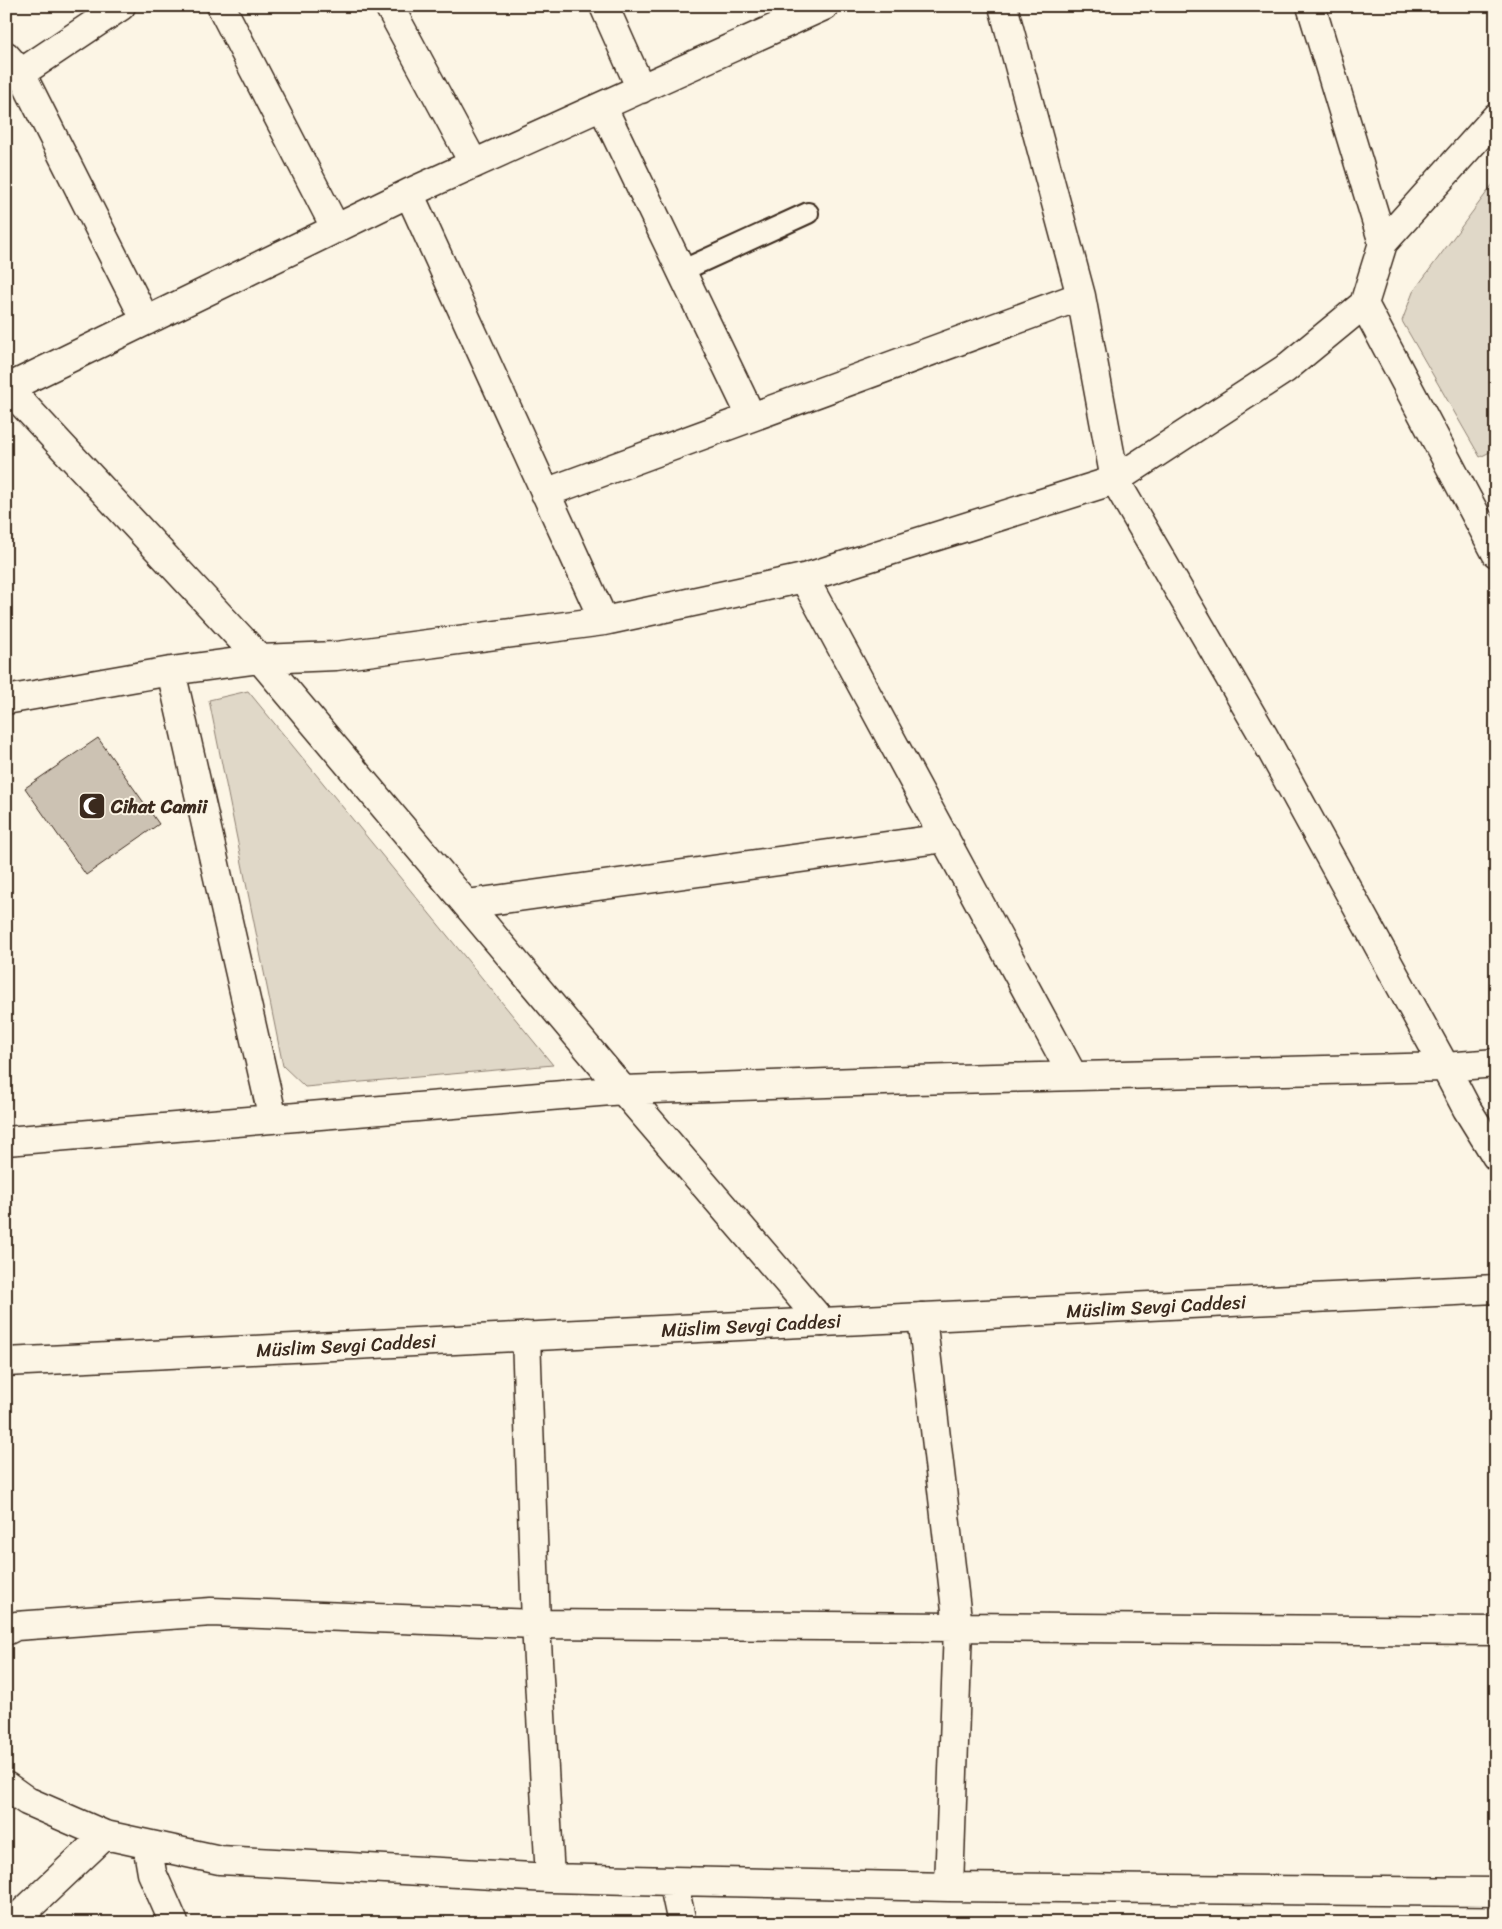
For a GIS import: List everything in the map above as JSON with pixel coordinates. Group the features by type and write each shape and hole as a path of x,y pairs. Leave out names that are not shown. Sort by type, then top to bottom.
{"street":[{"path":"121,6 14,65 146,321"},
{"path":"221,6 336,229"},
{"path":"389,6 474,164"},
{"path":"604,6 641,89"},
{"path":"822,1322 623,1090 260,659 7,387 409,194 824,6"},
{"path":"1003,6 1081,296 1115,480 1263,735 1468,1109 1496,1156"},
{"path":"1311,6 1383,243"},
{"path":"602,106 751,416"},
{"path":"6,700 171,671 260,659 336,656 604,620 804,578 1115,480 1285,369 1364,304 1383,243 1493,125"},
{"path":"409,194 604,620"},
{"path":"545,493 1081,296"},
{"path":"1364,304 1496,553"},
{"path":"804,578 1073,1076"},
{"path":"171,671 273,1119"},
{"path":"468,904 944,838"},
{"path":"6,1141 623,1090 1496,1064"},
{"name":"Müslim Sevgi Caddesi","path":"6,1362 1496,1289"},
{"path":"922,1317 958,1628 949,1887"},
{"path":"526,1336 536,1624 550,1878"},
{"path":"6,1631 16,1626 211,1612 536,1624 1496,1631"},
{"path":"6,1786 27,1801 105,1835 220,1860 550,1878 949,1887 1496,1892"},
{"path":"12,1923 105,1835"},
{"path":"147,1844 152,1873 174,1923"},
{"path":"673,1881 682,1923"}],"lane":[{"path":"681,271 808,213"}],"shaded area":[{"path":"1496,180 1496,449 1480,457 1402,321 1413,292"},
{"path":"248,691 553,1065 305,1087 283,1066 209,700"}],"building":[{"name":"Cihat Camii","path":"98,738 159,824 86,875 25,788"}],"place":[{"name":"Cihat Camii","path":"92,806"}]}
